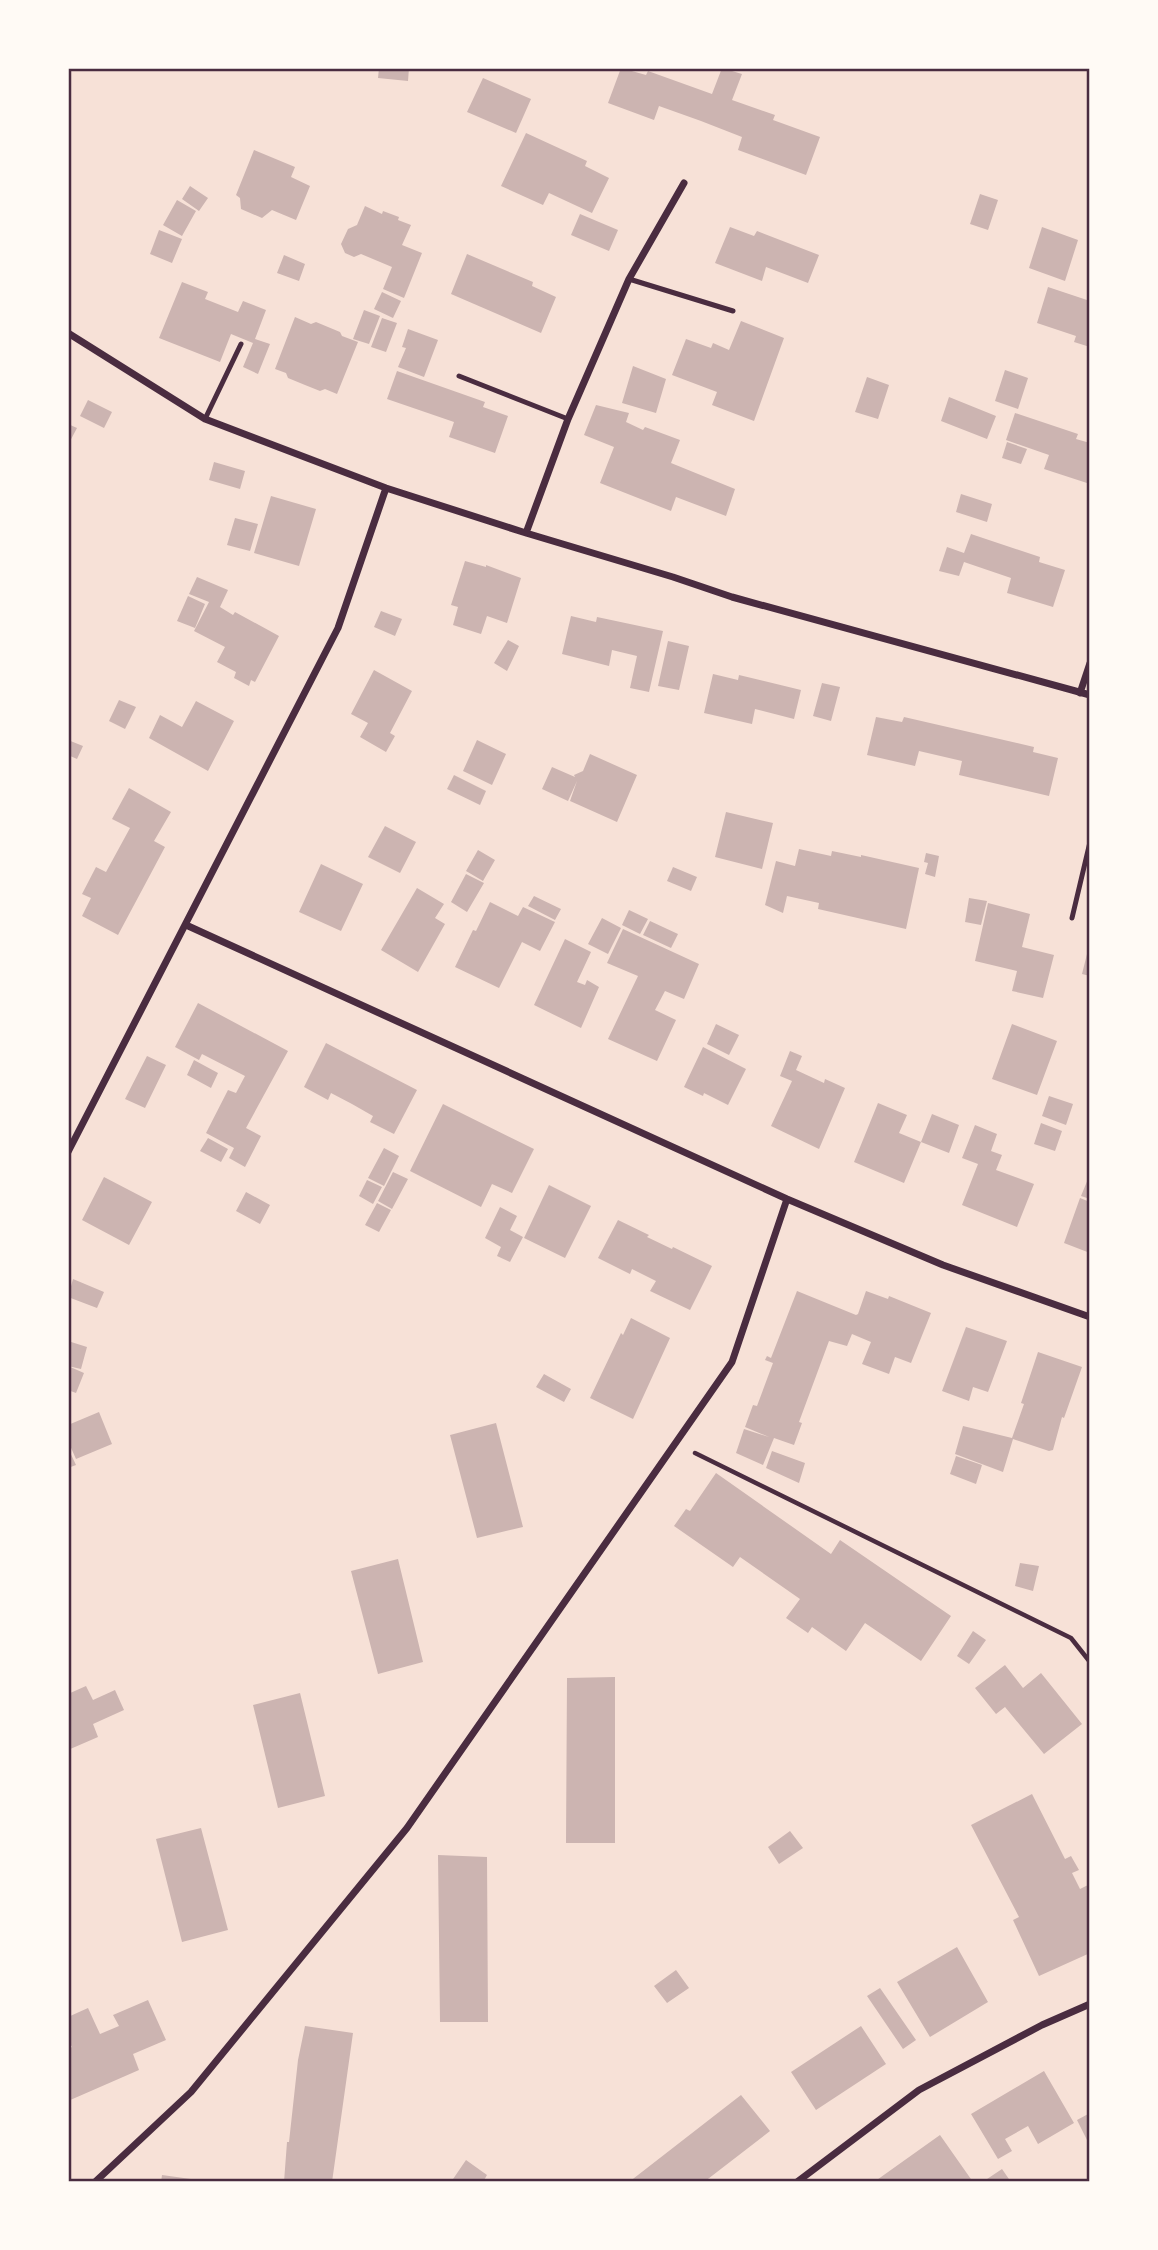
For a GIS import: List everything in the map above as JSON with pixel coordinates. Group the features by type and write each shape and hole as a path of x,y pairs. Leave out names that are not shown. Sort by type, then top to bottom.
{"street":[{"path":"526,533 568,419 628,279 684,183"},
{"path":"68,333 205,419 386,488 732,597 1090,695"},
{"path":"68,1152 338,628 386,488"},
{"path":"1080,693 1090,663"},
{"path":"187,925 787,1199 943,1265 1090,1317"},
{"path":"95,2182 191,2092 407,1828 732,1362 787,1199"},
{"path":"798,2181 919,2090 1042,2025 1090,2004"}],"lane":[{"path":"628,279 733,311"},
{"path":"205,419 241,344"},
{"path":"460,376 568,419"},
{"path":"1072,918 1090,842"}],"path":[{"path":"676,1443 1071,1637 1090,1662"}],"building":[{"path":"379,68 409,68 408,81 378,78"},
{"path":"621,68 646,75 648,71 712,94 722,68 742,74 732,100 775,115 773,120 820,137 806,175 738,150 742,137 701,121 659,106 654,120 608,103"},
{"path":"483,78 531,99 516,133 467,112"},
{"path":"526,133 587,161 585,166 609,178 592,213 549,193 543,205 501,186"},
{"path":"254,150 295,167 291,177 310,186 296,220 272,210 262,218 241,209 240,198 236,195"},
{"path":"190,186 208,198 199,211 182,199"},
{"path":"980,194 998,200 988,230 970,224"},
{"path":"177,200 196,211 182,236 163,225"},
{"path":"365,206 382,214 383,211 399,217 398,220 411,225 402,245 422,253 404,298 383,289 392,267 361,254 354,257 345,253 341,244 348,229 357,225"},
{"path":"580,214 618,230 609,251 571,235"},
{"path":"730,227 754,236 757,231 819,255 808,283 766,267 762,281 715,263"},
{"path":"1042,227 1078,240 1065,281 1029,268"},
{"path":"159,230 182,239 172,263 150,254"},
{"path":"467,254 533,282 532,286 556,297 541,333 451,294"},
{"path":"284,255 305,264 299,281 277,273"},
{"path":"182,282 208,292 205,299 238,312 243,301 266,310 255,339 270,344 258,374 243,367 253,343 231,334 220,362 159,338"},
{"path":"1048,287 1090,301 1090,347 1074,342 1076,336 1037,323"},
{"path":"382,292 401,301 393,318 374,309"},
{"path":"364,310 380,316 369,344 353,339"},
{"path":"295,317 311,324 316,322 358,342 337,394 305,385 275,369"},
{"path":"382,318 397,323 386,352 371,347"},
{"path":"741,321 784,338 754,421 712,405 717,392 672,375 686,339 711,348 713,343 729,350"},
{"path":"408,329 438,340 424,377 398,367 406,348 402,347"},
{"path":"633,366 666,379 656,413 622,403"},
{"path":"1005,370 1028,378 1018,409 995,401"},
{"path":"397,371 485,402 483,407 508,416 495,453 449,437 454,422 387,399"},
{"path":"867,377 889,385 878,419 855,412"},
{"path":"949,397 996,416 987,439 941,421"},
{"path":"88,400 112,412 104,428 80,416"},
{"path":"596,405 629,413 626,422 643,430 645,427 680,440 671,463 735,489 726,516 676,497 671,511 600,483 614,447 584,435"},
{"path":"1015,413 1078,434 1076,439 1090,443 1090,484 1044,469 1049,455 1006,440"},
{"path":"68,424 77,428 68,445"},
{"path":"1007,442 1027,449 1021,464 1002,458"},
{"path":"214,462 245,471 240,489 209,480"},
{"path":"961,494 992,504 987,522 956,512"},
{"path":"271,496 316,509 299,566 254,553"},
{"path":"235,518 258,524 250,551 227,545"},
{"path":"971,534 1040,557 1039,562 1065,570 1053,607 1007,593 1011,578 964,562 959,576 939,571 947,547 964,553"},
{"path":"465,561 486,565 521,578 507,623 487,616 481,634 453,625 458,607 451,605"},
{"path":"197,577 228,590 220,607 233,615 235,612 279,636 255,682 251,680 249,686 234,678 236,672 217,662 225,647 194,631 209,602 189,594"},
{"path":"188,596 205,604 195,628 177,621"},
{"path":"381,611 402,619 395,636 374,627"},
{"path":"571,616 596,622 597,617 663,631 649,692 630,688 637,656 612,650 609,666 562,654"},
{"path":"508,640 519,646 507,671 494,663"},
{"path":"668,641 689,646 679,690 658,686"},
{"path":"374,670 412,691 390,733 395,736 386,752 360,737 368,723 351,714"},
{"path":"713,674 738,680 739,675 801,690 794,719 755,709 752,724 704,713"},
{"path":"822,683 840,687 831,721 813,716"},
{"path":"119,700 136,707 125,729 109,721"},
{"path":"196,701 234,721 208,771 149,738 160,715 182,727"},
{"path":"876,717 902,722 904,717 1034,747 1033,752 1058,758 1049,796 959,775 962,761 919,751 915,766 867,755"},
{"path":"68,740 83,746 77,759 68,755"},
{"path":"477,740 506,754 492,785 463,771"},
{"path":"590,754 637,775 617,822 570,801 577,781 568,801 542,789 552,767 575,777 574,775 583,771"},
{"path":"454,775 486,791 480,805 447,789"},
{"path":"129,788 171,812 154,841 165,847 118,935 82,916 91,898 82,894 96,867 106,872 130,828 112,819"},
{"path":"726,812 773,823 762,869 715,857"},
{"path":"385,826 416,842 400,873 368,857"},
{"path":"799,849 831,856 832,851 861,855 919,868 906,929 818,909 819,903 787,896 783,913 765,905 776,861 795,866"},
{"path":"478,850 495,860 483,881 466,871"},
{"path":"926,853 939,856 935,877 925,874 928,863 924,862"},
{"path":"321,864 363,884 341,931 299,912"},
{"path":"673,867 697,877 691,891 667,881"},
{"path":"466,874 484,883 467,912 451,902"},
{"path":"417,888 444,904 435,918 445,924 418,972 381,950"},
{"path":"534,896 561,909 555,920 528,906"},
{"path":"969,898 987,901 981,925 965,922"},
{"path":"490,902 518,916 523,907 555,922 540,951 522,942 499,988 455,967"},
{"path":"988,903 1030,914 1022,947 1054,955 1043,998 1012,991 1017,971 975,961"},
{"path":"629,910 648,919 640,934 622,925"},
{"path":"602,918 621,928 608,954 588,944"},
{"path":"650,921 678,934 671,948 643,935"},
{"path":"623,929 699,964 684,999 665,991 655,1010 676,1020 657,1061 608,1039 638,976 607,963"},
{"path":"565,939 591,952 577,982 585,985 587,980 599,987 581,1028 534,1005"},
{"path":"1090,946 1090,976 1082,974"},
{"path":"198,1003 288,1051 246,1128 261,1136 245,1167 229,1158 234,1148 206,1133 228,1090 236,1093 245,1076 202,1054 199,1060 175,1047"},
{"path":"716,1024 739,1035 729,1055 707,1044"},
{"path":"1012,1024 1057,1041 1037,1095 992,1079"},
{"path":"326,1043 417,1090 394,1134 370,1122 373,1116 331,1093 328,1100 304,1087"},
{"path":"703,1047 746,1069 728,1105 684,1087"},
{"path":"790,1051 802,1056 796,1070 824,1083 825,1079 845,1088 819,1149 771,1126 792,1081 780,1076"},
{"path":"147,1056 166,1065 145,1108 125,1099"},
{"path":"194,1060 218,1073 211,1088 187,1075"},
{"path":"1049,1096 1073,1104 1066,1125 1042,1116"},
{"path":"878,1103 907,1115 899,1133 921,1142 904,1183 854,1162"},
{"path":"443,1104 534,1149 512,1193 492,1184 481,1207 410,1171"},
{"path":"932,1114 959,1125 949,1153 921,1142"},
{"path":"1041,1123 1062,1131 1055,1151 1034,1144"},
{"path":"975,1125 997,1134 991,1151 1002,1155 996,1170 1034,1184 1017,1227 962,1205 978,1164 962,1158"},
{"path":"208,1138 228,1149 221,1162 200,1151"},
{"path":"384,1148 399,1156 384,1186 368,1178"},
{"path":"393,1172 408,1179 392,1209 378,1201"},
{"path":"104,1177 152,1202 129,1245 82,1220"},
{"path":"1090,1179 1090,1199 1081,1196"},
{"path":"367,1180 382,1187 373,1204 359,1196"},
{"path":"549,1185 591,1206 565,1258 524,1238"},
{"path":"246,1192 270,1205 260,1224 236,1211"},
{"path":"1080,1198 1090,1202 1090,1253 1064,1243"},
{"path":"377,1203 391,1210 379,1232 365,1225"},
{"path":"500,1207 517,1216 510,1230 523,1237 510,1262 497,1256 501,1247 485,1238"},
{"path":"618,1220 649,1235 647,1237 712,1266 690,1310 650,1291 656,1281 632,1269 630,1274 598,1258"},
{"path":"73,1279 104,1292 97,1308 68,1297"},
{"path":"797,1291 856,1315 866,1291 888,1299 889,1296 931,1313 911,1363 895,1357 889,1374 862,1364 871,1342 852,1334 847,1346 829,1341 799,1422 802,1423 794,1445 774,1438 763,1465 736,1453 744,1429 769,1437 745,1427 753,1405 757,1406 773,1363 765,1360 767,1356 771,1358"},
{"path":"631,1318 670,1338 633,1419 590,1398"},
{"path":"966,1327 1007,1341 988,1392 973,1387 969,1401 942,1391"},
{"path":"68,1341 87,1347 81,1369 68,1366"},
{"path":"1038,1352 1082,1367 1064,1418 1062,1417 1053,1450 1013,1439 1003,1472 955,1454 963,1426 1012,1438"},
{"path":"68,1366 84,1373 76,1393 68,1390"},
{"path":"544,1374 571,1389 564,1402 536,1387"},
{"path":"99,1412 112,1444 76,1459 68,1441 68,1425"},
{"path":"496,1423 523,1527 477,1538 450,1435"},
{"path":"68,1448 76,1465 68,1468"},
{"path":"772,1451 805,1463 799,1483 766,1468"},
{"path":"956,1456 982,1465 976,1484 950,1474"},
{"path":"716,1473 831,1554 840,1540 951,1616 921,1661 865,1623 846,1651 812,1627 808,1633 786,1618 800,1599 740,1557 733,1567 674,1526 686,1509 690,1511"},
{"path":"398,1559 423,1662 378,1674 351,1571"},
{"path":"1020,1563 1039,1566 1033,1591 1015,1586"},
{"path":"973,1631 986,1640 969,1664 957,1656"},
{"path":"1005,1665 1023,1688 1041,1673 1082,1724 1044,1754 1005,1707 996,1714 975,1688"},
{"path":"615,1677 615,1843 566,1843 567,1678"},
{"path":"86,1686 93,1700 115,1690 124,1710 93,1724 98,1737 68,1750 68,1694"},
{"path":"300,1693 325,1796 278,1808 253,1705"},
{"path":"1032,1794 1065,1859 1071,1856 1079,1870 1072,1873 1080,1889 1090,1884 1090,1953 1039,1976 1013,1920 1019,1917 971,1825"},
{"path":"201,1828 228,1930 182,1942 156,1839"},
{"path":"790,1831 803,1848 779,1864 768,1847"},
{"path":"438,1855 487,1857 488,2022 440,2022"},
{"path":"957,1947 988,2002 930,2037 897,1982"},
{"path":"676,1970 689,1988 667,2003 654,1986"},
{"path":"880,1988 916,2040 903,2049 867,1996"},
{"path":"148,2000 166,2040 133,2054 139,2070 68,2101 68,2049 72,2047 68,2040 68,2017 88,2008 100,2034 119,2026 113,2015"},
{"path":"305,2026 353,2033 332,2182 284,2182 298,2060"},
{"path":"861,2026 886,2064 816,2110 791,2072"},
{"path":"1044,2071 1074,2123 1038,2144 1028,2126 1005,2139 1012,2151 998,2159 971,2114"},
{"path":"741,2095 770,2131 704,2182 629,2182"},
{"path":"1090,2113 1090,2146 1077,2120"},
{"path":"940,2135 973,2182 947,2182 945,2179 941,2182 874,2182"},
{"path":"466,2160 487,2175 483,2182 451,2182"},
{"path":"1002,2169 1011,2182 982,2182 987,2179"},
{"path":"162,2175 198,2180 198,2182 161,2182"}]}
